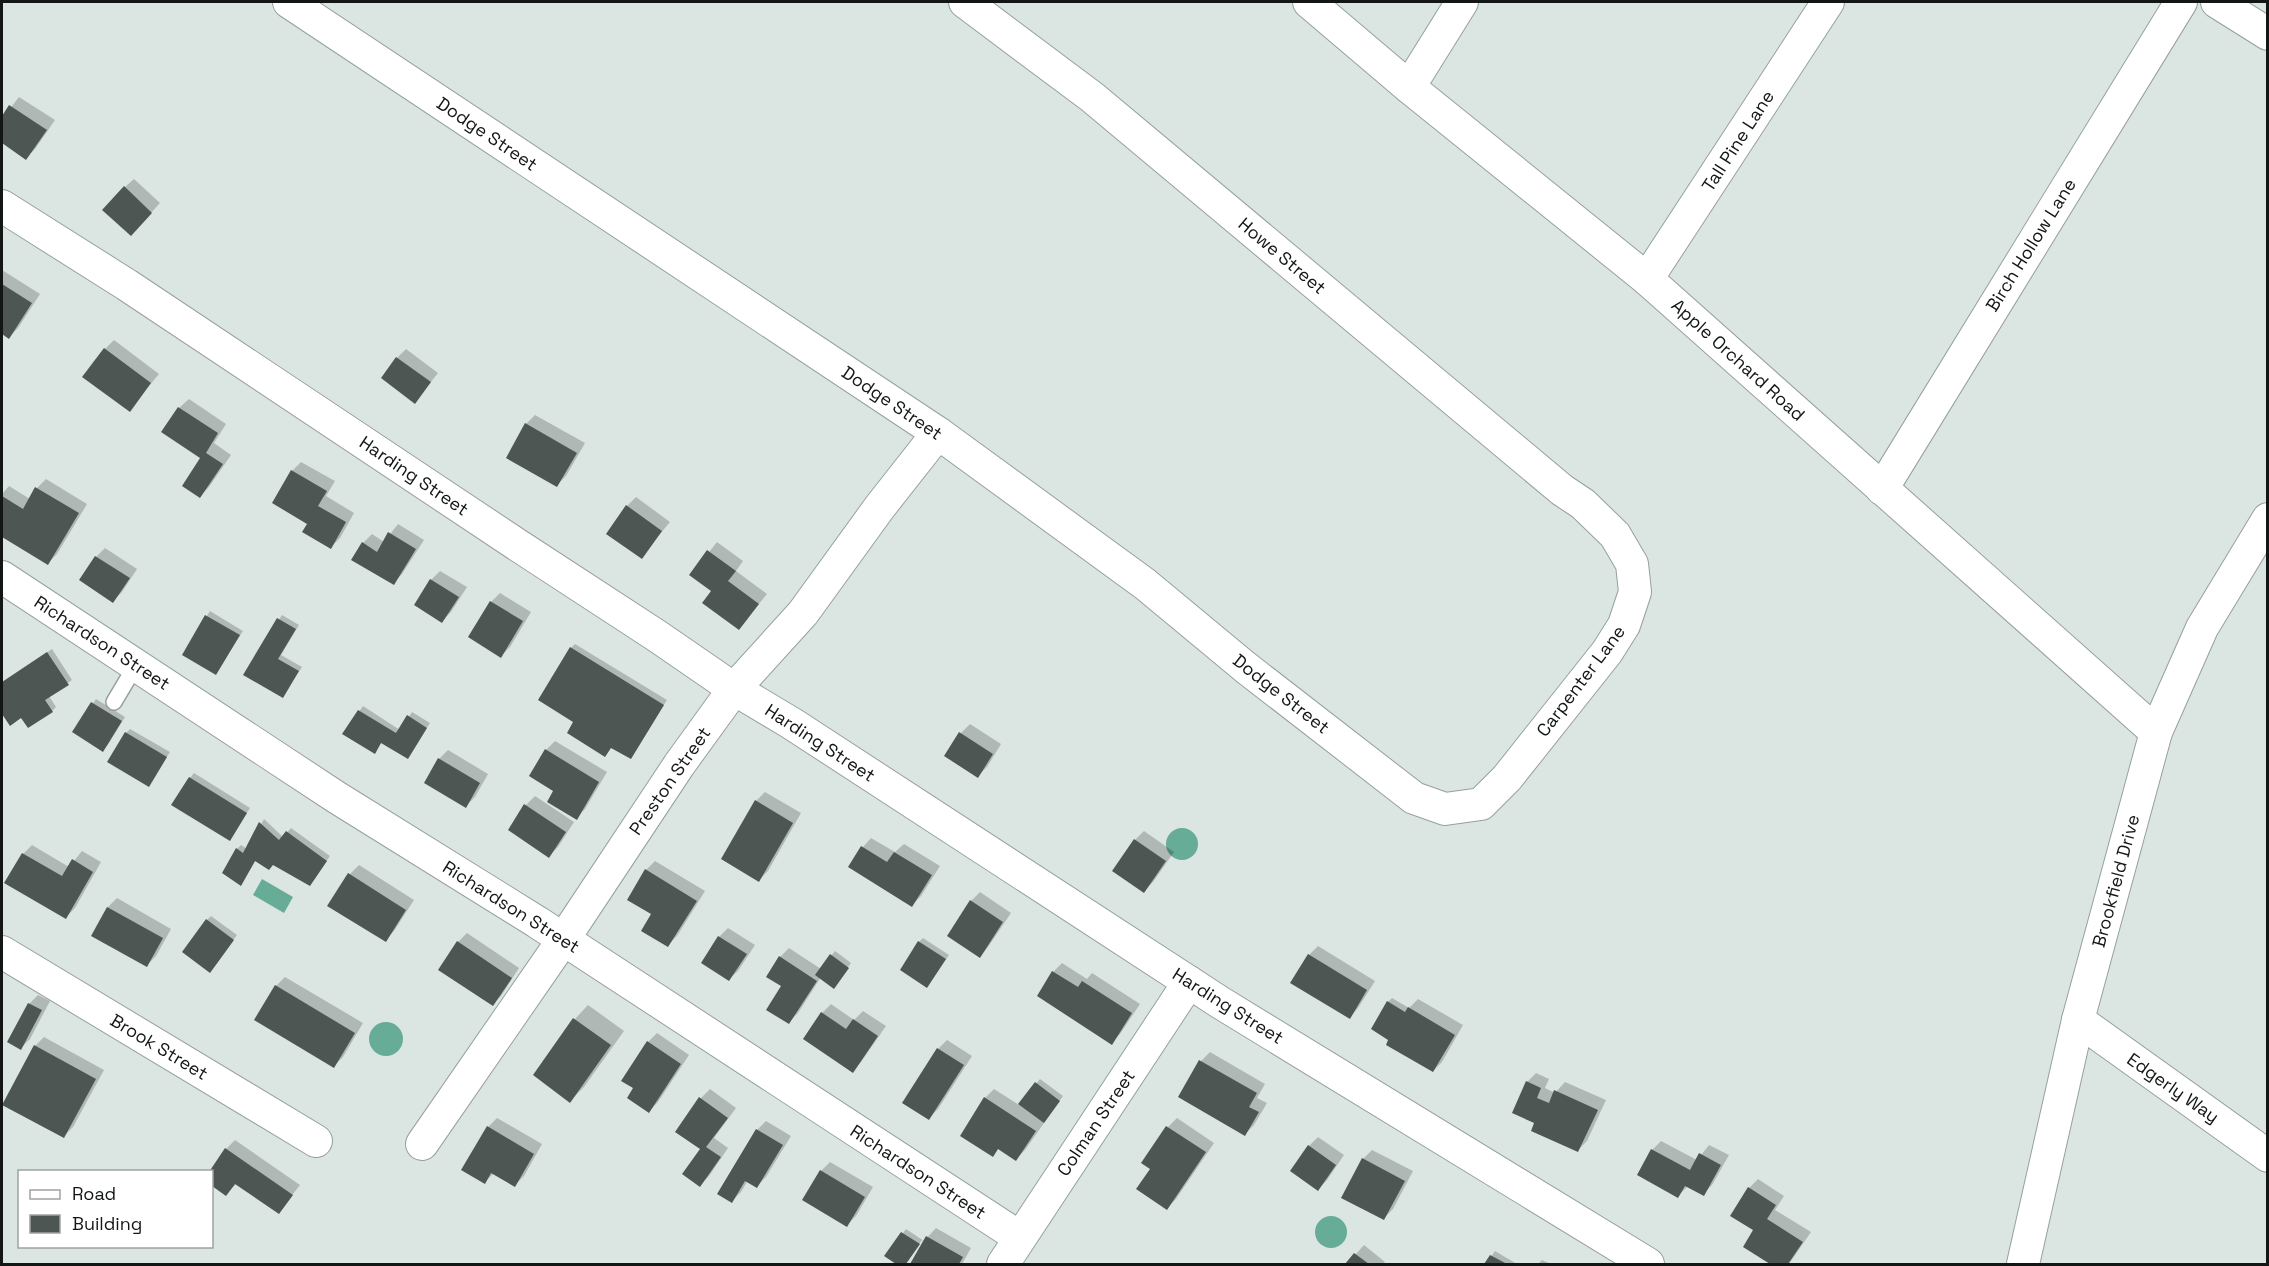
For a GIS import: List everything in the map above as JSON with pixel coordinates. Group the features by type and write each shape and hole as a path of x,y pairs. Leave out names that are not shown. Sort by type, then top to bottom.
{"street":[{"name":"Dodge Street","path":"289,2 938,433 1145,584 1245,667 1414,798 1445,809 1481,804"},
{"name":"Howe Street","path":"965,2 1092,97 1595,516"},
{"name":"Apple Orchard Road","path":"1309,2 1408,87 1647,279 2156,732"},
{"path":"1408,87 1462,2"},
{"name":"Tall Pine Lane","path":"1647,279 1828,2"},
{"name":"Birch Hollow Lane","path":"1882,489 2181,2"},
{"path":"2217,2 2268,34"},
{"name":"Harding Street","path":"2,206 121,280 734,689 1189,982 1648,1264"},
{"name":"Preston Street","path":"422,1144 563,940 679,765 734,689 803,613 879,508 938,433"},
{"name":"Carpenter Lane","path":"1481,804 1507,778 1606,652 1624,625 1635,592 1632,564 1615,535 1595,516"},
{"name":"Brookfield Drive","path":"2023,1264 2078,1020 2156,732 2202,628 2268,519"},
{"name":"Richardson Street","path":"2,577 336,797 537,922 1019,1237"},
{"name":"Brook Street","path":"2,952 316,1141"},
{"name":"Colman Street","path":"1003,1264 1189,982"},
{"name":"Edgerly Way","path":"2078,1020 2268,1156"}],"lane":[{"path":"114,702 136,666"}],"shaded area":[{"path":"1182,828 1193,833 1198,844 1193,855 1182,860 1171,855 1166,844 1171,833"},
{"path":"262,879 293,897 284,913 253,895"},
{"path":"386,1022 398,1027 403,1039 398,1051 386,1056 374,1051 369,1039 374,1027"},
{"path":"1331,1216 1342,1221 1347,1232 1342,1243 1331,1248 1320,1243 1315,1232 1320,1221"}],"building":[{"path":"9,105 47,130 26,160 2,143 2,116"},
{"path":"124,186 152,213 131,236 102,210"},
{"path":"2,284 32,303 9,339 2,334"},
{"path":"104,348 151,383 130,412 82,377"},
{"path":"396,357 431,382 415,404 381,378"},
{"path":"178,407 218,433 206,453 223,464 200,498 182,486 200,458 161,432"},
{"path":"525,423 577,453 557,487 506,458"},
{"path":"291,470 327,491 318,506 346,522 331,549 302,532 307,524 272,503"},
{"path":"35,487 79,513 48,565 2,537 2,496 23,509"},
{"path":"626,505 662,531 642,559 606,534"},
{"path":"388,532 416,549 394,585 351,560 362,542 377,552"},
{"path":"707,550 736,571 728,581 759,604 739,630 702,603 711,591 689,575"},
{"path":"95,556 130,578 113,603 79,580"},
{"path":"430,579 459,597 442,623 414,605"},
{"path":"490,601 523,621 501,658 468,637"},
{"path":"205,615 240,635 216,675 182,655"},
{"path":"277,618 296,629 278,659 299,671 283,698 243,675"},
{"path":"570,647 664,705 631,759 611,748 605,757 567,733 573,722 538,700"},
{"path":"47,652 69,685 45,700 53,712 28,728 21,718 10,726 2,714 2,682"},
{"path":"91,702 122,721 103,752 72,732"},
{"path":"358,710 396,733 407,715 427,728 408,759 381,743 375,754 342,734"},
{"path":"125,732 167,757 149,787 107,762"},
{"path":"959,732 993,754 978,778 944,756"},
{"path":"545,749 599,782 577,820 547,802 553,791 529,776"},
{"path":"438,758 480,783 466,808 424,783"},
{"path":"189,777 247,813 230,841 171,805"},
{"path":"755,800 793,823 759,882 721,859"},
{"path":"524,804 566,832 549,858 508,830"},
{"path":"259,822 279,840 286,831 327,861 310,886 273,865 269,870 255,861 241,886 222,873 236,848 243,853"},
{"path":"1134,839 1166,861 1144,893 1112,871"},
{"path":"861,846 887,862 894,852 932,875 912,907 848,867"},
{"path":"22,853 62,876 72,859 93,872 66,919 4,883"},
{"path":"645,869 697,901 668,947 641,931 651,914 627,900"},
{"path":"348,873 406,910 386,942 327,906"},
{"path":"970,900 1003,922 980,958 947,936"},
{"path":"107,907 163,938 147,967 91,936"},
{"path":"206,919 234,940 210,973 182,952"},
{"path":"718,936 747,954 729,981 701,963"},
{"path":"457,941 512,978 493,1006 438,970"},
{"path":"918,941 946,959 927,988 900,970"},
{"path":"830,954 849,968 834,989 815,975"},
{"path":"1308,954 1367,990 1350,1019 1290,983"},
{"path":"779,956 817,981 789,1024 766,1010 781,986 766,977"},
{"path":"1052,971 1078,987 1082,981 1132,1013 1112,1045 1037,996"},
{"path":"275,985 355,1033 334,1068 254,1020"},
{"path":"1387,1001 1405,1012 1408,1007 1455,1035 1433,1072 1386,1045 1388,1040 1371,1029"},
{"path":"28,1003 42,1010 21,1050 7,1042"},
{"path":"821,1012 846,1029 853,1019 878,1036 853,1073 803,1039"},
{"path":"573,1018 611,1045 570,1103 533,1075"},
{"path":"647,1041 681,1064 649,1113 627,1098 633,1088 621,1081"},
{"path":"34,1045 96,1079 64,1138 2,1105"},
{"path":"937,1048 964,1065 929,1120 902,1103"},
{"path":"1199,1060 1257,1093 1249,1107 1259,1112 1245,1136 1178,1097"},
{"path":"1526,1081 1541,1088 1537,1098 1549,1103 1554,1090 1598,1110 1578,1152 1531,1131 1534,1123 1512,1113"},
{"path":"1035,1082 1060,1101 1044,1123 1018,1104"},
{"path":"699,1097 728,1118 706,1147 721,1157 700,1187 682,1174 700,1149 675,1132"},
{"path":"984,1097 1036,1131 1016,1161 998,1149 993,1157 960,1136"},
{"path":"487,1126 534,1154 515,1187 491,1173 485,1184 461,1170"},
{"path":"1166,1126 1206,1152 1167,1210 1136,1189 1150,1169 1141,1163"},
{"path":"756,1129 783,1145 757,1188 745,1181 732,1203 717,1194"},
{"path":"1308,1145 1336,1165 1318,1191 1290,1171"},
{"path":"225,1148 293,1195 279,1214 235,1184 226,1196 213,1187 213,1170 210,1170"},
{"path":"1651,1149 1690,1170 1699,1153 1721,1165 1704,1196 1685,1186 1678,1198 1637,1175"},
{"path":"1362,1158 1405,1181 1384,1220 1341,1198"},
{"path":"820,1170 865,1197 847,1227 802,1200"},
{"path":"1748,1187 1776,1205 1767,1219 1803,1242 1788,1264 1770,1264 1743,1247 1753,1230 1730,1216"},
{"path":"901,1232 920,1244 906,1264 896,1264 884,1256"},
{"path":"926,1236 963,1257 959,1264 910,1264"},
{"path":"1354,1253 1369,1264 1345,1264"},
{"path":"1490,1255 1507,1264 1484,1264"}]}
